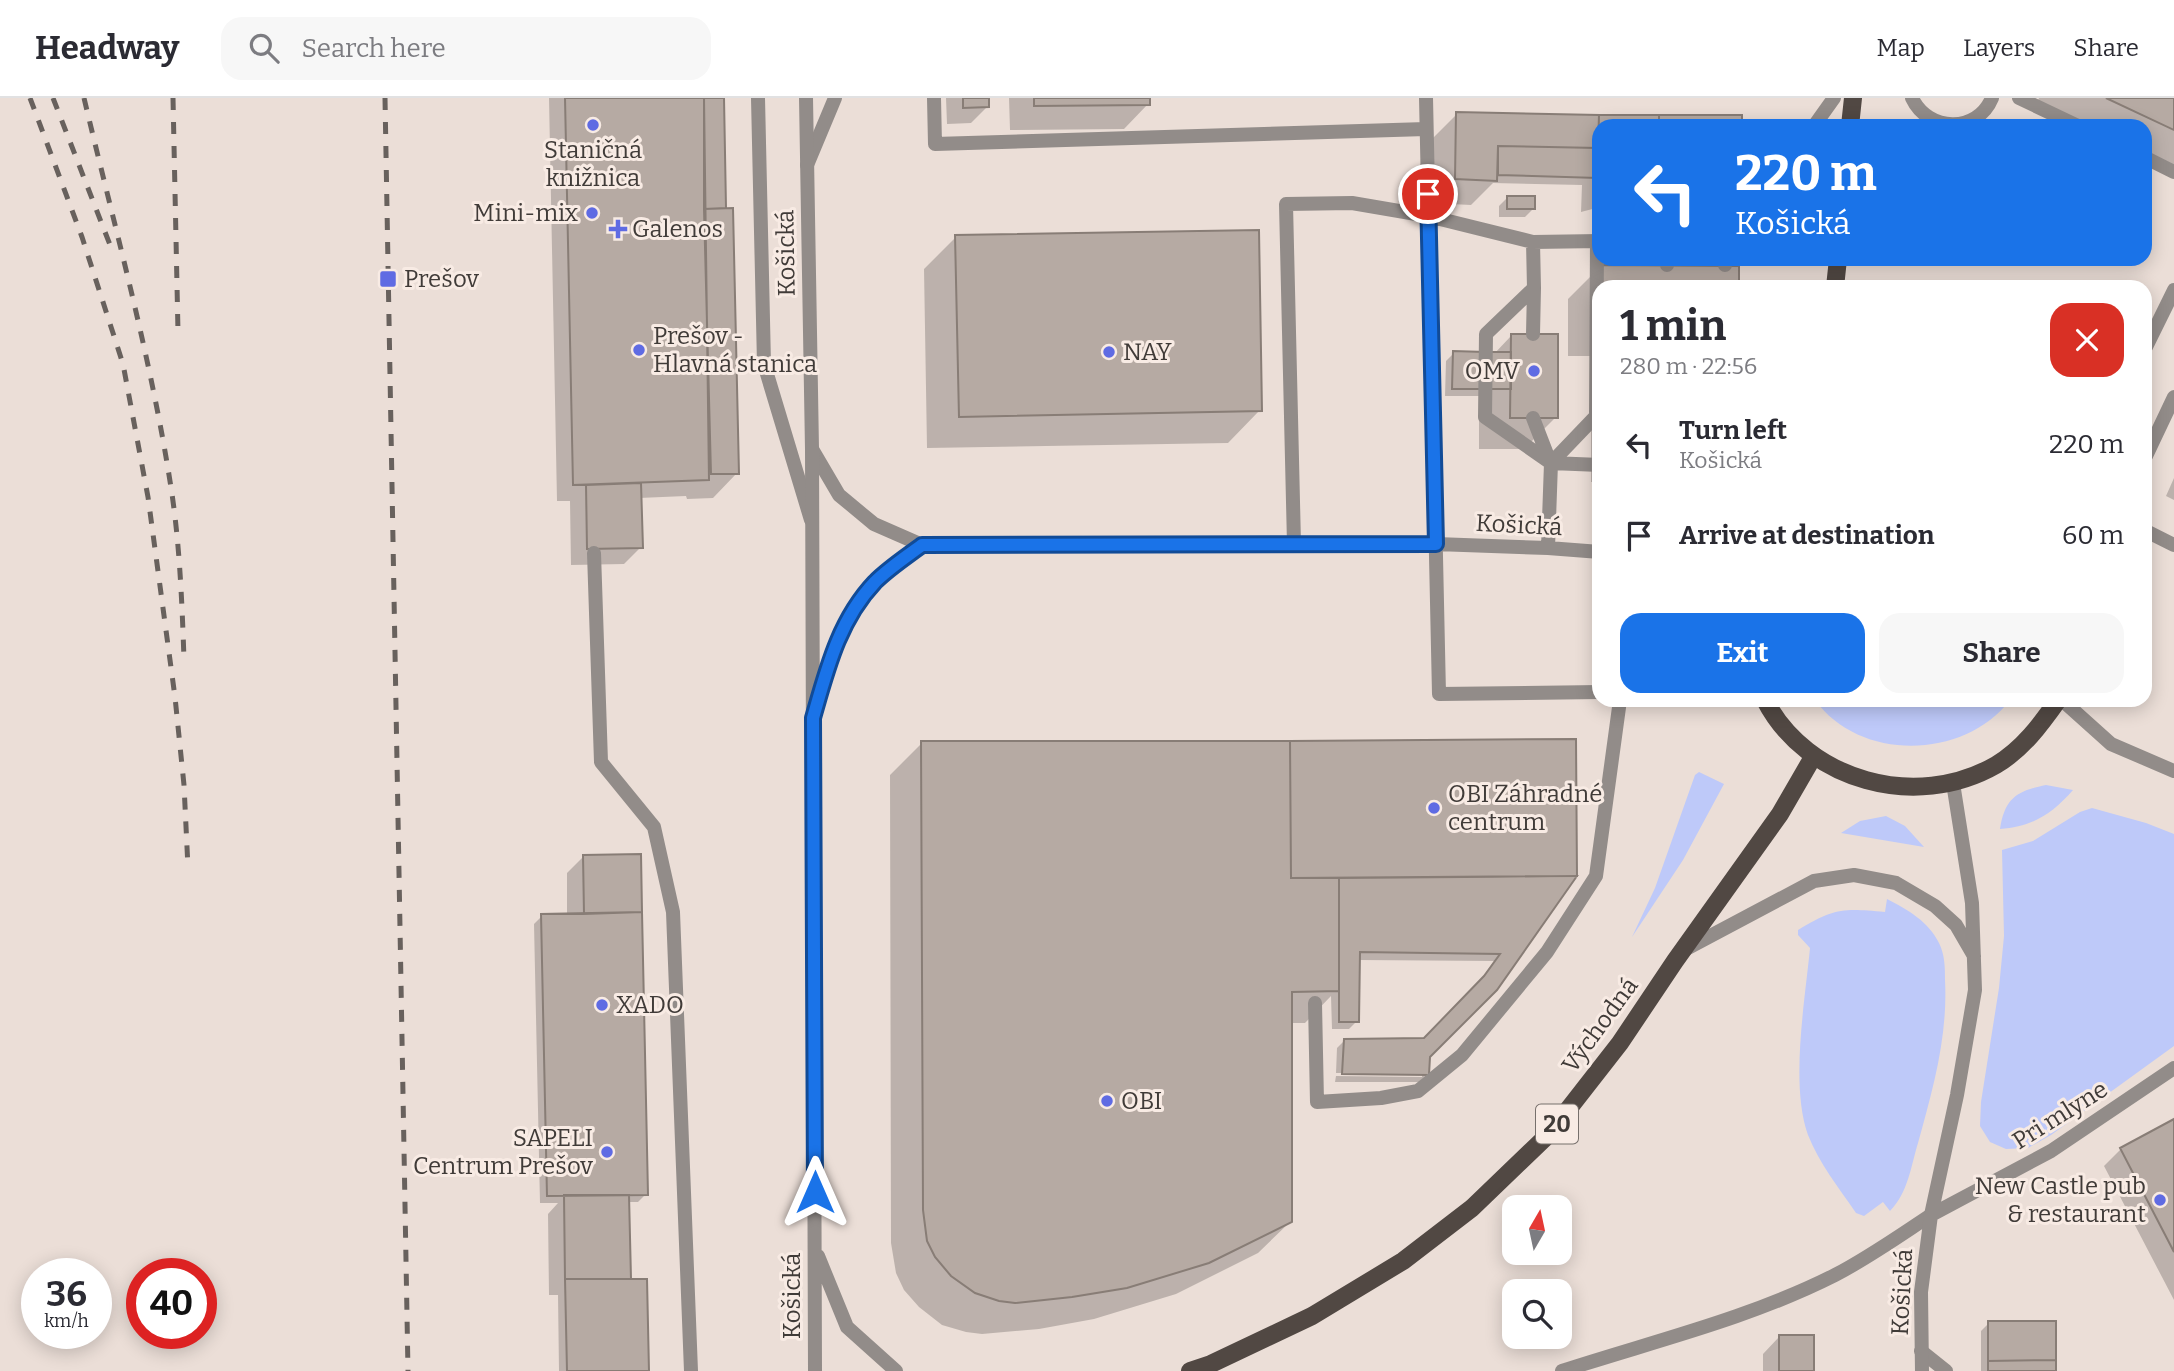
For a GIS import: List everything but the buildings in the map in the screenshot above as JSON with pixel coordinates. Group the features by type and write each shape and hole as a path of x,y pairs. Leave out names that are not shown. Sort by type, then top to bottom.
{"main road":[{"path":"1851,119 1853,98"},
{"path":"1769,707 1776,721 1814,757 1857,779 1905,788 1953,783 1996,765 2032,736 2055,707"},
{"name":"Východná","path":"1190,1371 1212,1364 1311,1316 1403,1261 1472,1208 1549,1134 1620,1043 1780,814 1814,757"}],"street":[{"path":"758,98 764,364 812,525"},
{"name":"Košická","path":"806,98 812,449 815,1371"},
{"path":"807,166 835,98"},
{"path":"934,98 935,144 1426,129"},
{"path":"1426,98 1439,694 1592,692"},
{"path":"1819,119 1834,98"},
{"path":"1912,98 1922,113 1931,119"},
{"path":"1974,119 1989,106 1992,98"},
{"path":"2019,98 2063,119"},
{"path":"2152,161 2174,172"},
{"path":"1294,544 1286,204 1352,203 1428,216 1534,242 1592,241"},
{"path":"1533,334 1534,242"},
{"path":"1534,288 1486,334 1485,417 1551,463 1592,465"},
{"path":"2152,337 2170,308 2174,290"},
{"path":"2152,443 2174,397"},
{"path":"1533,418 1551,463 1548,548"},
{"path":"1551,463 1592,420"},
{"name":"Košická","path":"812,449 839,495 874,524 922,545 1436,544 1592,551"},
{"path":"2152,534 2174,545"},
{"name":"Košická","path":"813,718 835,645 855,606 876,581 922,545"},
{"path":"594,553 601,762 654,827 673,912 691,1371"},
{"path":"1315,1003 1317,1102 1381,1098 1418,1091 1462,1055 1547,952 1596,876 1618,707"},
{"path":"2068,707 2111,744 2174,771"},
{"name":"Košická","path":"1922,1371 1921,1292 1931,1215 1957,1095 1975,990 1972,903 1953,783"},
{"path":"1682,951 1814,881 1854,875 1896,883 1935,906 1956,925 1975,958"},
{"name":"Pri mlyne","path":"1562,1371 1664,1341 1758,1308 1835,1275 1873,1254 1931,1215 2051,1151 2174,1068"},
{"path":"815,1248 847,1326 896,1371"},
{"path":"1921,1351 1946,1371"}],"shaded area":[{"path":"1822,707 2003,707 1990,720 1966,734 1940,743 1912,746 1884,743 1858,735 1834,720"},
{"path":"1699,772 1724,784 1683,860 1632,937 1655,888 1695,775"},
{"path":"2046,785 2073,790 2041,818 2000,829 2005,810 2014,798 2027,790"},
{"path":"2092,808 2174,834 2174,1046 2051,1135 2028,1148 2006,1149 1990,1142 1980,1126 2004,936 2002,850 2033,841 2080,812"},
{"path":"1886,816 1905,826 1924,847 1841,833 1860,821"},
{"path":"1887,899 1923,922 1939,943 1945,966 1944,1021 1934,1082 1905,1188 1890,1211 1883,1202 1864,1216 1856,1213 1824,1165 1808,1135 1803,1115 1800,1043 1810,948 1798,935 1798,930 1821,917 1839,911 1885,912"}],"railway":[{"path":"30,98 82,237 123,364 148,497 175,697 184,785 188,868"},
{"path":"53,98 112,250"},
{"path":"84,98 144,345 164,444 177,535 184,659"},
{"path":"173,98 178,332"},
{"path":"385,98 408,1371"}],"place":[{"name":"Staničná knižnica","path":"593,125"},
{"name":"Mini-mix","path":"592,213"},
{"name":"Galenos","path":"618,229"},
{"name":"Prešov","path":"388,279"},
{"name":"Prešov - Hlavná stanica","path":"639,350"},
{"name":"NAY","path":"1109,352"},
{"name":"OMV","path":"1534,371"},
{"name":"OBI Záhradné centrum","path":"1434,808"},
{"name":"XADO","path":"602,1005"},
{"name":"OBI","path":"1107,1101"},
{"name":"SAPELI Centrum Prešov","path":"607,1152"},
{"name":"New Castle pub & restaurant","path":"2160,1200"}],"route":[{"path":"815,1192 813,718 835,645 855,606 876,581 922,545 1436,544 1428,194"}]}
